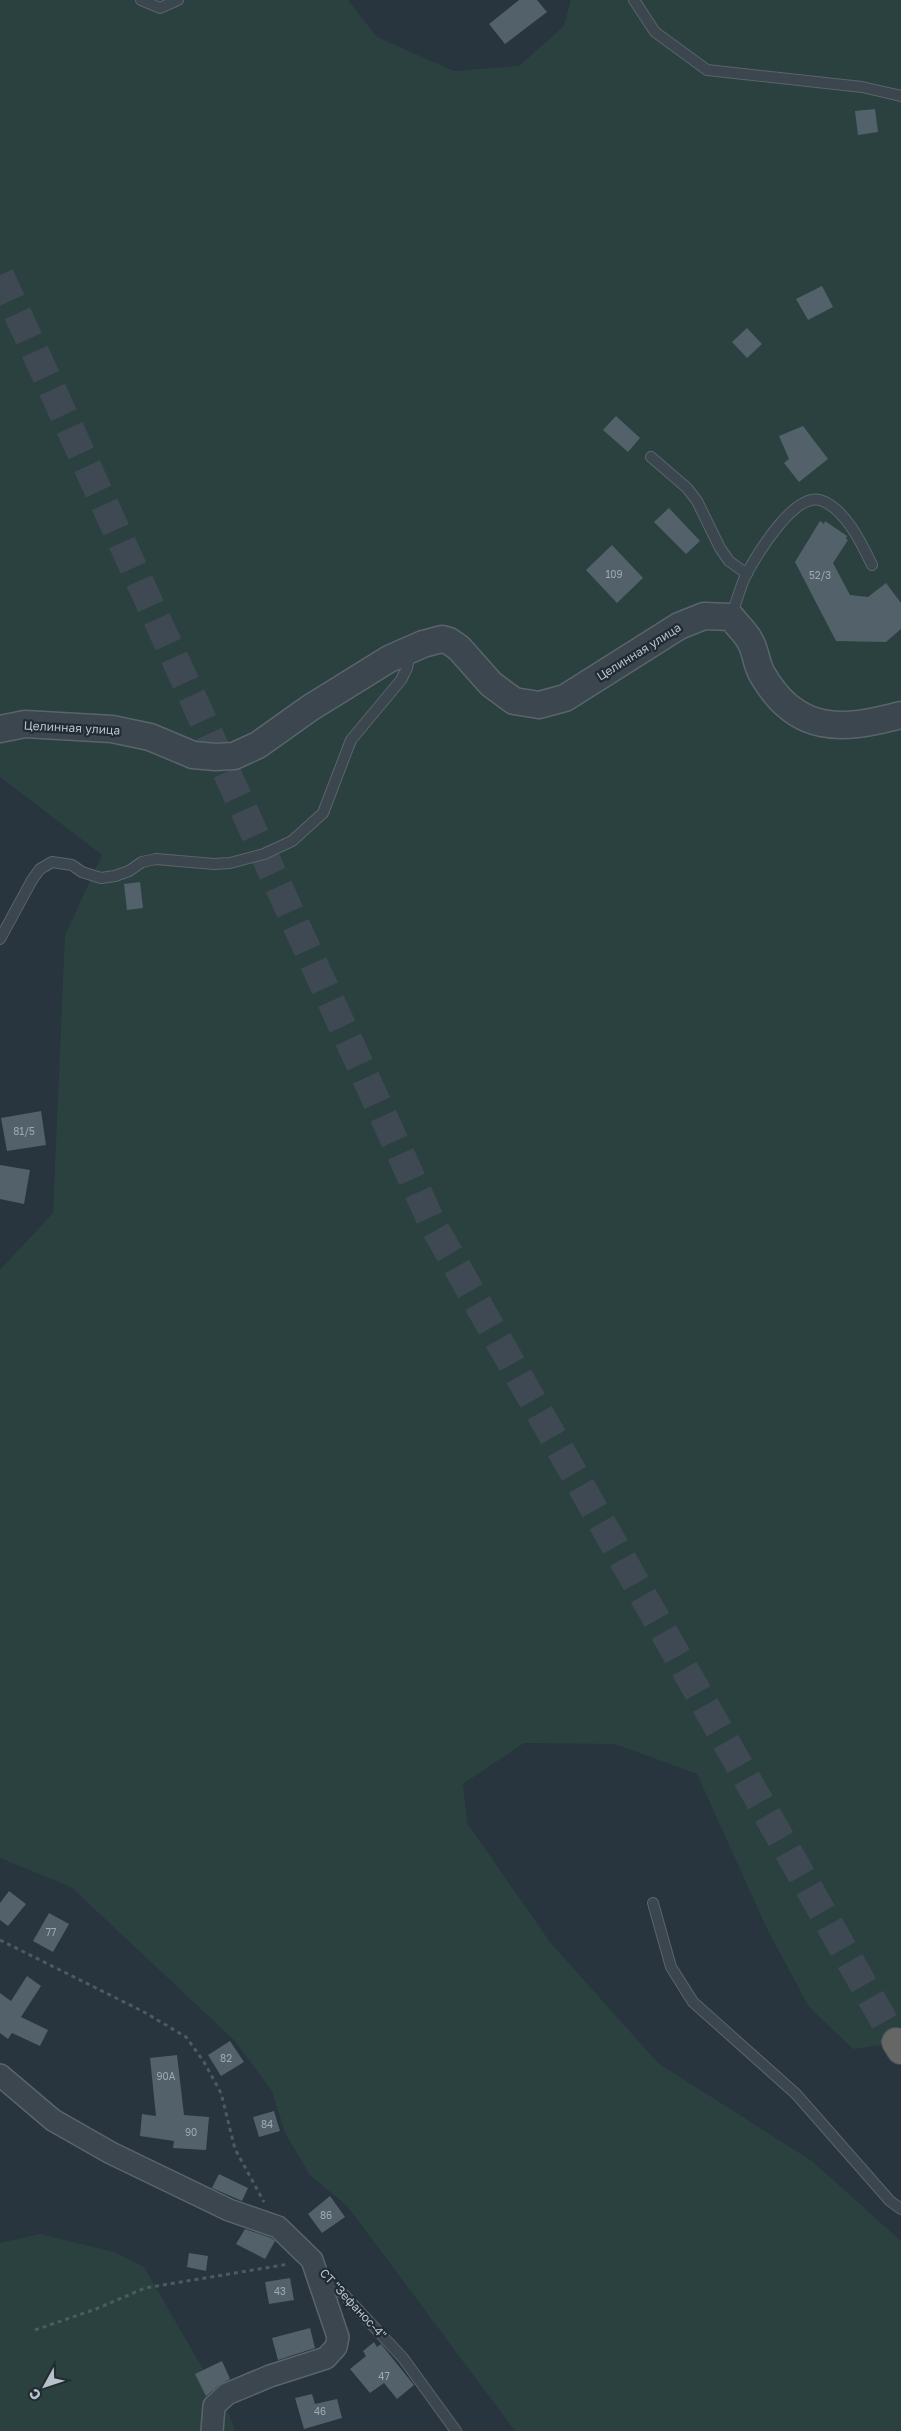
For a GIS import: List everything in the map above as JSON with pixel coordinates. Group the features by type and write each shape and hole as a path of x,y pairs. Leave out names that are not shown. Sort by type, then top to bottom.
{"street":[{"name":"Целинная улица","path":"0,729 25,724 112,728 150,737 193,754 215,757 234,756 258,746 310,708 388,660 411,649 442,639 449,641 459,648 491,684 514,701 539,705 565,698 679,626 704,616 731,617"},
{"path":"731,617 750,641 761,673 783,702 804,719 820,724 866,725 901,715"},
{"path":"0,2075 54,2120 111,2153 229,2210 278,2227 312,2260"},
{"name":"СТ \"Зефанос-4\"","path":"212,2431 214,2406 227,2394 270,2376 326,2358 336,2347 338,2337 312,2260"}],"lane":[{"path":"141,0 160,8 178,0"},
{"path":"634,0 655,32 707,70 862,86 901,96"},
{"path":"651,458 688,488 697,501 729,562 747,574"},
{"path":"731,617 747,574 790,512 808,500 819,500 830,505 856,531 872,565"},
{"path":"0,939 32,880 40,869 52,862 72,865 82,872 101,878 115,876 129,871 142,862 156,859 214,864 230,863 264,854 292,841 322,813 351,740 401,680 407,668 411,649"},
{"path":"653,1903 671,1967 693,2002 796,2094 890,2201 901,2209"},
{"name":"СТ \"Зефанос-4\"","path":"312,2260 403,2358 456,2431"}],"path":[{"path":"0,1940 144,2012 186,2037 204,2062 221,2093 235,2149 278,2227"},
{"path":"35,2330 96,2309 145,2288 312,2260"}],"green space":[{"path":"0,0 348,0 377,37 454,71 519,66 564,26 571,0 901,0 901,2042 853,2049 809,2007 767,1929 697,1774 615,1744 524,1743 463,1784 467,1823 550,1942 658,2063 812,2161 901,2241 901,2431 515,2431 348,2207 310,2175 285,2133 272,2091 234,2040 71,1887 0,1858 0,1270 53,1213 65,935 102,855 0,777"},
{"path":"40,2234 114,2252 144,2267 229,2414 235,2431 0,2431 0,2243"}],"building":[{"path":"519,0 537,0 547,12 505,44 489,24"},
{"path":"875,109 878,132 858,135 855,111"},
{"path":"822,286 833,307 808,320 796,299"},
{"path":"747,328 762,344 747,358 732,342"},
{"path":"616,416 640,438 628,452 603,430"},
{"path":"803,426 828,459 799,482 784,463 789,459 779,436"},
{"path":"669,508 700,541 686,554 654,522"},
{"path":"820,521 824,524 825,521 847,536 846,539 848,540 833,563 850,595 868,597 886,583 901,603 901,629 886,642 836,641 795,562"},
{"path":"612,545 643,578 617,603 586,570"},
{"path":"140,882 143,908 127,910 124,884"},
{"path":"41,1111 46,1145 7,1151 1,1118"},
{"path":"0,1165 30,1170 24,1204 0,1199"},
{"path":"9,1891 26,1904 8,1926 0,1920 0,1903"},
{"path":"49,1913 69,1924 53,1952 33,1941"},
{"path":"27,1976 41,1986 21,2017 48,2030 40,2046 12,2033 8,2039 0,2033 0,1993 11,2001"},
{"path":"230,2041 244,2062 221,2076 208,2055"},
{"path":"177,2055 184,2115 209,2117 206,2150 173,2148 174,2141 140,2136 142,2114 156,2116 150,2058"},
{"path":"274,2111 280,2131 259,2137 253,2117"},
{"path":"219,2174 248,2188 242,2201 212,2188"},
{"path":"330,2196 345,2217 322,2233 308,2214"},
{"path":"245,2229 275,2241 265,2259 236,2244"},
{"path":"189,2253 208,2256 206,2271 187,2267"},
{"path":"290,2278 294,2300 269,2304 265,2282"},
{"path":"310,2328 315,2348 278,2360 272,2338"},
{"path":"374,2342 377,2347 381,2344 414,2385 397,2399 384,2383 370,2393 350,2369 366,2356 363,2351"},
{"path":"222,2361 230,2379 206,2396 195,2374"},
{"path":"312,2394 315,2404 337,2399 342,2418 304,2429 295,2398"}],"tunnel":[{"path":"0,275 432,1223 896,2042"}]}
